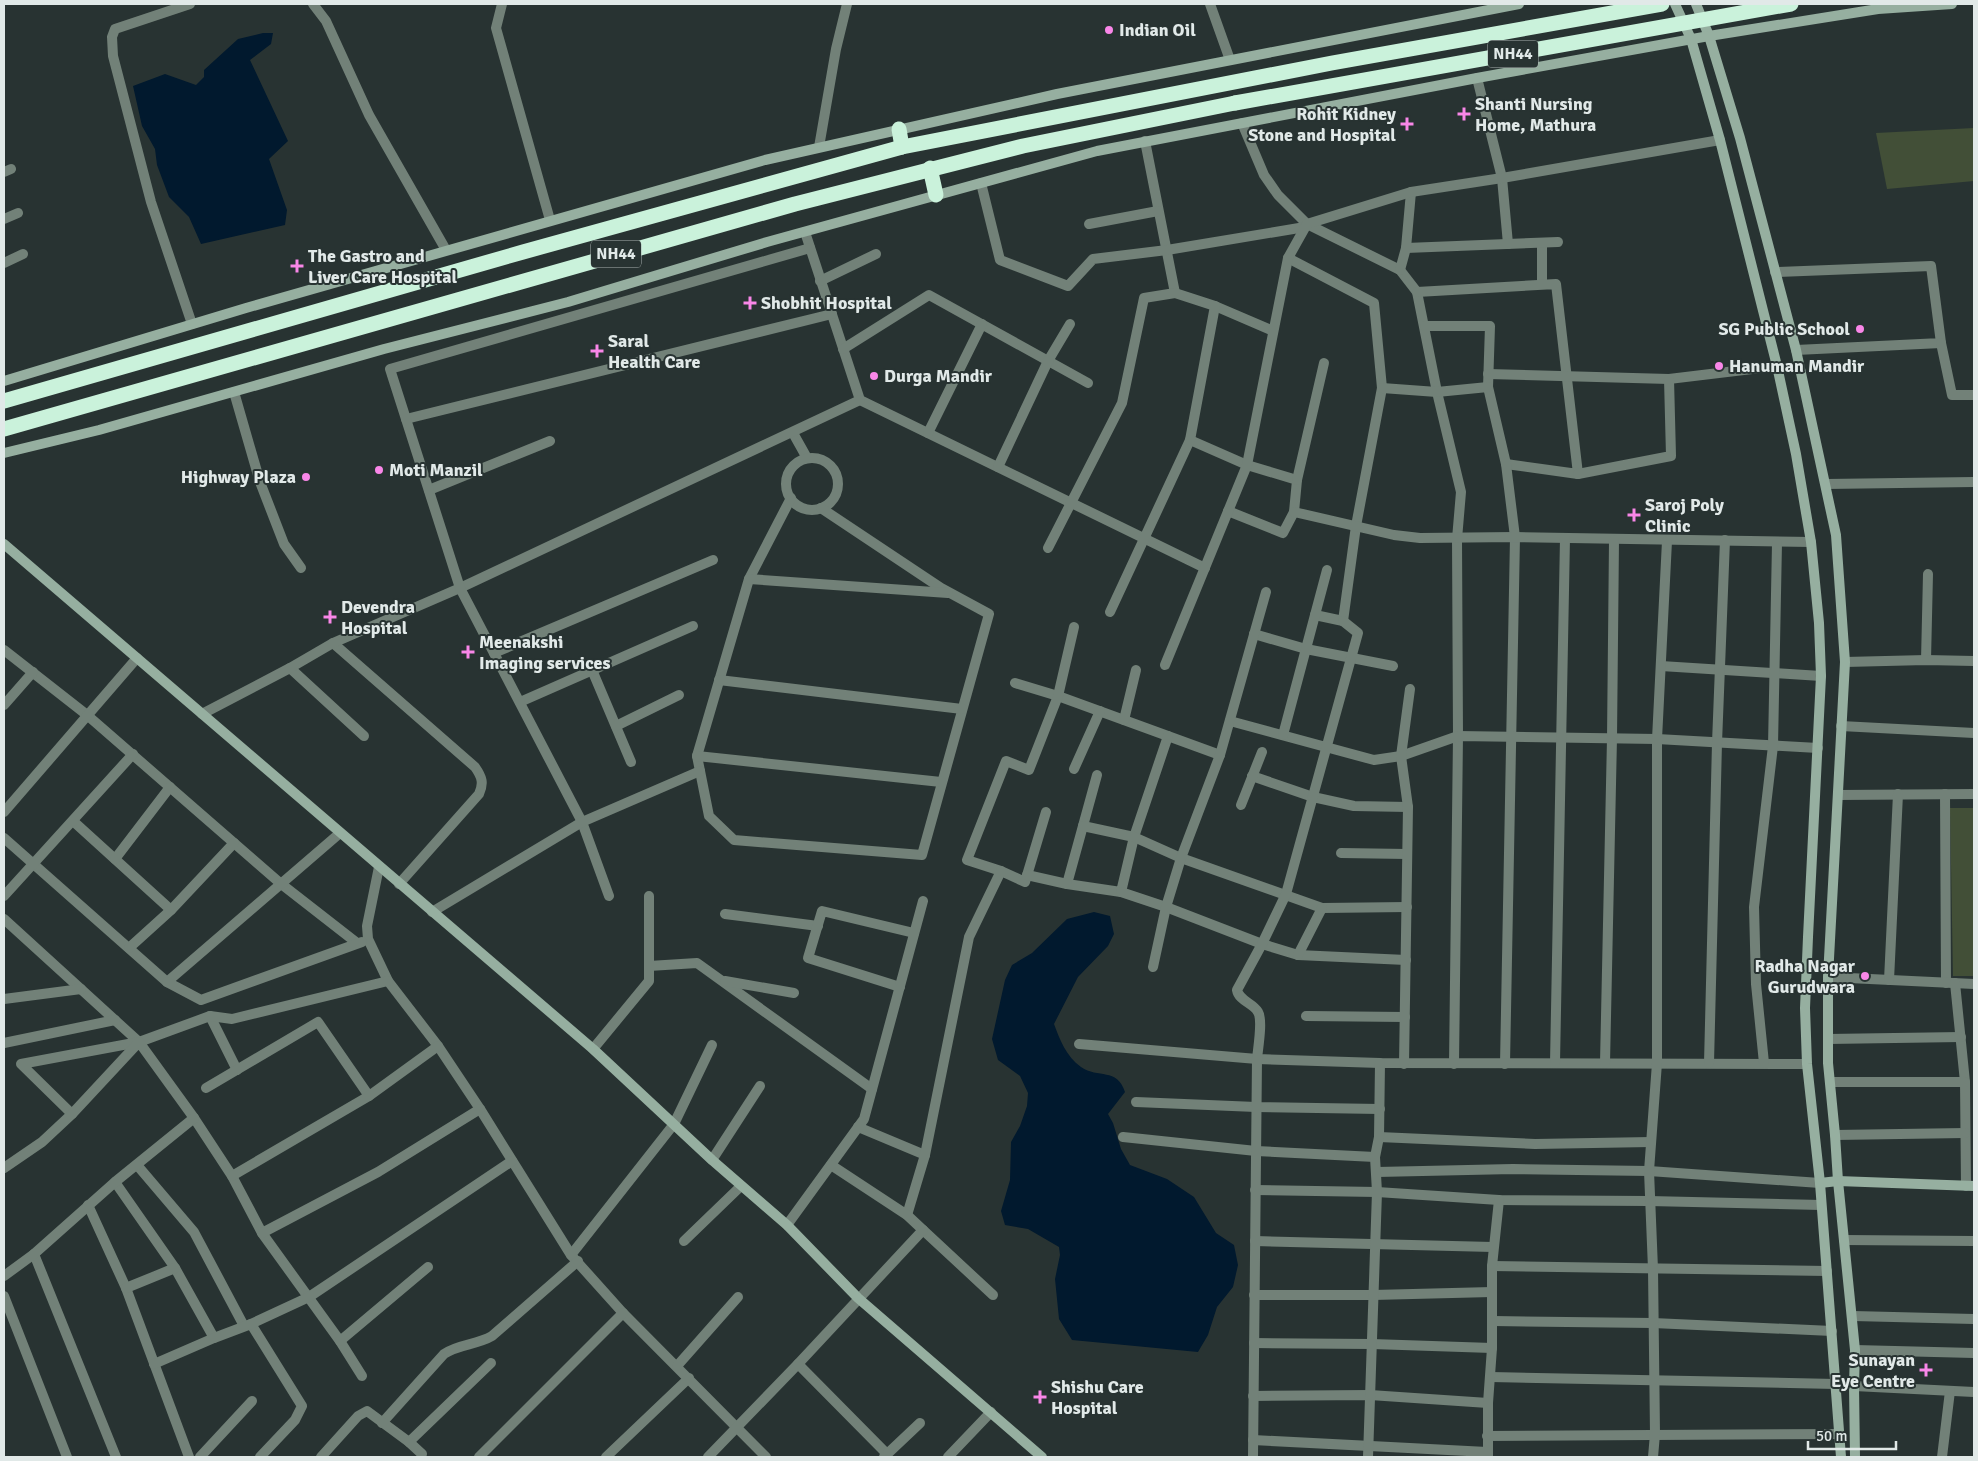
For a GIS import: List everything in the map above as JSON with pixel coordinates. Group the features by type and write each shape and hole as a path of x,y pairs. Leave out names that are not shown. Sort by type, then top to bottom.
{"highway":[{"name":"NH44","path":"4,401 522,252 902,147 1228,83 1662,4"},
{"name":"NH44","path":"4,429 713,226 930,168 1023,146 1235,104 1791,4"},
{"path":"899,129 902,147"},
{"path":"930,168 936,195"}],"street":[{"path":"190,4 115,29 112,36 113,56 151,202 192,324"},
{"path":"313,4 326,21 369,115 446,250"},
{"path":"502,4 496,28 550,220"},
{"path":"819,147 836,49 847,4"},
{"path":"1210,4 1230,60"},
{"path":"4,381 446,250 765,160 1057,94 1519,4"},
{"path":"1676,4 1691,39 1720,140 1777,366 1796,454 1811,542 1819,623 1821,676 1805,1008 1807,1064 1820,1183 1841,1457"},
{"path":"1696,4 1709,36 1740,138 1796,350 1836,534 1845,662 1828,978 1828,1039 1838,1181 1853,1316 1855,1350 1855,1457"},
{"path":"4,454 99,430 384,350 568,302 767,242 1097,151 1691,39 1878,9 1952,4"},
{"path":"1477,78 1502,178 1508,244"},
{"path":"1242,123 1264,175 1278,195 1306,225 1400,270 1417,292 1436,392 1461,492 1457,539 1458,736 1454,1064"},
{"path":"981,183 1000,260 1068,286 1093,259 1167,250 1306,225 1411,192 1720,140"},
{"path":"1145,141 1174,293"},
{"path":"1400,270 1406,248 1411,192"},
{"path":"1089,224 1158,211"},
{"path":"4,219 18,213"},
{"path":"1165,665 1247,465 1288,258 1306,225"},
{"path":"805,232 860,400 1205,568"},
{"path":"1542,242 1542,284"},
{"path":"1406,248 1558,242"},
{"path":"609,896 582,822 460,588 390,369 810,248"},
{"path":"4,263 24,254"},
{"path":"820,281 876,254"},
{"path":"1288,258 1374,303 1382,388 1356,526 1344,621"},
{"path":"1775,272 1931,266 1942,343 1952,395 1974,395"},
{"path":"1417,292 1556,284 1578,474"},
{"path":"1048,548 1122,402 1144,298 1174,293 1214,306 1273,331"},
{"path":"844,349 929,295 1088,384"},
{"path":"1110,612 1190,440 1214,306"},
{"path":"406,419 832,314"},
{"path":"928,433 982,324"},
{"path":"998,467 1048,361 1070,324"},
{"path":"1424,326 1490,326 1488,387 1506,464 1515,537 1505,1064"},
{"path":"1796,350 1942,343"},
{"path":"1228,512 1283,533 1294,512 1298,480 1324,363"},
{"path":"1488,374 1669,379 1777,366"},
{"path":"1506,464 1578,474 1671,456 1669,379"},
{"path":"1382,388 1436,392 1488,387"},
{"path":"234,392 260,482 284,544 301,568"},
{"path":"202,714 333,643 460,588 860,400"},
{"path":"793,433 807,458"},
{"path":"1190,440 1247,465 1298,480"},
{"path":"429,490 550,441"},
{"path":"802,459 822,459 833,468 838,481 836,494 829,504 812,510 800,507 791,498 786,484 789,471 802,459"},
{"path":"1826,484 1974,482"},
{"path":"791,498 749,579 697,756 709,816 734,840 922,855 989,614 951,593 821,508"},
{"path":"1294,512 1394,535 1420,538 1515,537 1667,541 1726,540 1777,543 1811,542"},
{"path":"1555,1064 1565,538"},
{"path":"1605,1063 1614,540"},
{"path":"1709,1063 1717,742 1726,540"},
{"path":"1653,1457 1655,1434 1653,1269 1649,1201 1657,1063 1657,739 1667,541"},
{"path":"1764,1063 1756,984 1754,907 1773,746 1777,543"},
{"path":"4,544 593,1049 712,1160 786,1225 858,1298 1042,1457"},
{"path":"494,653 713,560"},
{"path":"1283,735 1327,570"},
{"path":"1926,660 1928,574"},
{"path":"749,579 951,593"},
{"path":"1154,967 1166,907 1181,858 1220,755 1266,592"},
{"path":"1253,1457 1256,1107 1259,1014 1237,992 1239,984 1262,944 1286,894 1358,633 1344,621 1315,615"},
{"path":"520,702 693,626"},
{"path":"1046,812 1025,882 1001,871 966,860 1006,761 1029,770 1058,696 1074,627"},
{"path":"1254,634 1351,659 1394,666"},
{"path":"333,643 475,767 482,777 482,786 479,794 399,884"},
{"path":"4,650 87,714 234,844 280,883 357,943"},
{"path":"4,812 137,658"},
{"path":"1845,662 1974,661"},
{"path":"1661,666 1821,676"},
{"path":"290,668 364,736"},
{"path":"592,670 631,762"},
{"path":"1124,720 1136,670"},
{"path":"4,705 33,672"},
{"path":"719,680 962,709"},
{"path":"1015,683 1058,696 1220,755"},
{"path":"1404,1064 1408,807 1401,756 1410,689"},
{"path":"616,726 679,695"},
{"path":"1074,769 1100,712"},
{"path":"1230,721 1374,760 1401,756 1458,736 1657,739 1818,748"},
{"path":"1841,726 1974,733"},
{"path":"1121,892 1134,836 1168,736"},
{"path":"1241,805 1262,752"},
{"path":"4,896 34,865 132,754"},
{"path":"697,756 941,782"},
{"path":"432,912 582,822 700,771"},
{"path":"1067,884 1097,775"},
{"path":"1252,776 1313,797 1354,806 1408,807"},
{"path":"115,859 170,787"},
{"path":"1889,980 1898,794"},
{"path":"1377,1172 1513,1169 1650,1172 1820,1183 1838,1181 1970,1186 1965,1133 1965,1082 1961,1037 1950,983 1945,794"},
{"path":"1838,795 1974,794"},
{"path":"73,821 171,910"},
{"path":"1083,826 1134,836 1181,858 1322,908 1407,907"},
{"path":"168,982 340,833"},
{"path":"4,838 168,982 201,1000 368,939"},
{"path":"129,948 171,910 234,844"},
{"path":"1341,853 1407,854"},
{"path":"379,867 367,926 368,939 388,981 438,1046 575,1258 623,1313 766,1457"},
{"path":"907,1214 925,1154 969,937 1001,871"},
{"path":"1027,875 1067,884 1121,892 1262,944 1298,955 1406,960"},
{"path":"593,1049 649,981 649,896"},
{"path":"786,1225 864,1118 923,900"},
{"path":"1298,955 1322,908"},
{"path":"900,986 808,958 822,911 914,933"},
{"path":"725,914 818,926"},
{"path":"4,919 139,1042 194,1118 232,1176 262,1233 340,1341 362,1376"},
{"path":"649,966 697,963 872,1089"},
{"path":"1828,978 1974,984"},
{"path":"72,1114 21,1064 139,1042 210,1016 232,1019 388,981"},
{"path":"722,981 794,993"},
{"path":"4,999 81,989"},
{"path":"210,1016 237,1070"},
{"path":"1306,1016 1405,1017"},
{"path":"4,1043 115,1020"},
{"path":"206,1088 318,1022 368,1096"},
{"path":"1828,1039 1961,1037"},
{"path":"4,1168 42,1142 72,1114 139,1042"},
{"path":"1079,1044 1257,1059 1404,1064 1807,1064"},
{"path":"382,1423 444,1354 451,1350 485,1341 492,1336 575,1258 674,1124 712,1045"},
{"path":"232,1176 368,1096 438,1046"},
{"path":"1368,1457 1377,1192 1375,1157 1379,1137 1380,1063"},
{"path":"1830,1082 1965,1082"},
{"path":"712,1160 760,1086"},
{"path":"1136,1102 1256,1107 1380,1109"},
{"path":"262,1233 378,1172 480,1109"},
{"path":"4,1276 34,1254 115,1182 194,1118"},
{"path":"858,1127 925,1154"},
{"path":"1835,1135 1965,1133"},
{"path":"1123,1136 1256,1151 1375,1157"},
{"path":"1379,1137 1535,1144 1652,1142"},
{"path":"154,1364 248,1325 308,1297 512,1161"},
{"path":"137,1165 194,1232 248,1325 302,1406 295,1420 260,1457"},
{"path":"831,1165 907,1214 993,1295"},
{"path":"115,1182 175,1268 214,1338"},
{"path":"684,1241 742,1186"},
{"path":"1255,1190 1377,1192 1499,1200 1821,1205"},
{"path":"1253,1440 1487,1455 1492,1348 1492,1266 1499,1200"},
{"path":"88,1205 126,1288 189,1457"},
{"path":"708,1457 738,1428 923,1230"},
{"path":"1844,1240 1974,1241"},
{"path":"1255,1241 1493,1247"},
{"path":"34,1254 116,1457"},
{"path":"1492,1266 1827,1271"},
{"path":"340,1341 428,1267"},
{"path":"126,1288 175,1268"},
{"path":"1254,1295 1492,1292"},
{"path":"4,1296 67,1457"},
{"path":"677,1366 738,1296"},
{"path":"480,1457 623,1313"},
{"path":"1853,1316 1974,1320"},
{"path":"1492,1321 1653,1323 1832,1331"},
{"path":"1254,1343 1492,1348"},
{"path":"1855,1350 1974,1353"},
{"path":"409,1442 491,1363"},
{"path":"798,1364 885,1456 920,1422"},
{"path":"1491,1377 1836,1384"},
{"path":"606,1457 689,1378"},
{"path":"1854,1386 1974,1392"},
{"path":"1942,1457 1950,1391"},
{"path":"1253,1396 1370,1395 1488,1403"},
{"path":"200,1457 252,1401"},
{"path":"321,1457 362,1412 367,1411 409,1442 422,1456"},
{"path":"948,1457 992,1412"},
{"path":"1487,1436 1840,1434"}],"green space":[{"path":"1974,128 1974,181 1887,189 1876,133"},
{"path":"1950,808 1974,808 1974,976 1953,976"}],"water":[{"path":"263,33 273,33 271,44 250,60 288,141 269,159 287,210 285,225 201,244 189,217 169,197 157,165 155,149 142,126 133,86 165,74 196,85 204,77 204,70 238,39"},
{"path":"1094,912 1110,916 1114,934 1108,946 1078,977 1054,1024 1064,1047 1076,1063 1087,1070 1112,1076 1122,1084 1125,1092 1108,1114 1113,1123 1121,1149 1130,1165 1167,1179 1194,1197 1216,1233 1234,1245 1238,1265 1233,1287 1217,1307 1208,1335 1198,1352 1072,1340 1059,1319 1055,1279 1060,1255 1059,1247 1028,1229 1005,1225 1001,1211 1010,1180 1011,1142 1020,1126 1027,1106 1028,1093 1020,1076 998,1060 992,1039 1005,980 1012,965 1032,953 1067,919"}],"place":[{"name":"Indian Oil","path":"1109,30"},
{"name":"Shanti Nursing Home, Mathura","path":"1464,114"},
{"name":"Rohit Kidney Stone and Hospital","path":"1407,124"},
{"name":"The Gastro and Liver Care Hospital","path":"297,266"},
{"name":"Shobhit Hospital","path":"750,303"},
{"name":"SG Public School","path":"1860,329"},
{"name":"Saral Health Care","path":"597,351"},
{"name":"Hanuman Mandir","path":"1719,366"},
{"name":"Durga Mandir","path":"874,376"},
{"name":"Moti Manzil","path":"379,470"},
{"name":"Highway Plaza","path":"306,477"},
{"name":"Saroj Poly Clinic","path":"1634,515"},
{"name":"Devendra Hospital","path":"330,617"},
{"name":"Meenakshi Imaging services","path":"468,652"},
{"name":"Radha Nagar Gurudwara","path":"1865,976"},
{"name":"Sunayan Eye Centre","path":"1926,1370"},
{"name":"Shishu Care Hospital","path":"1040,1397"}]}
